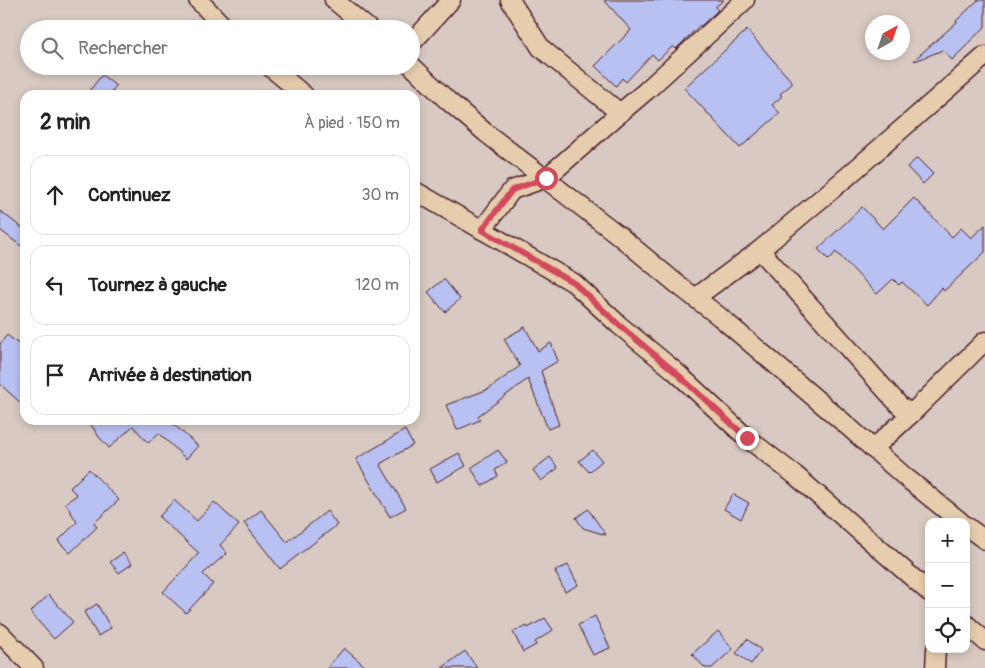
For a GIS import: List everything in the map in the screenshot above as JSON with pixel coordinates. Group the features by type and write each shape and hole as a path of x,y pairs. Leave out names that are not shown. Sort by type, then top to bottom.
{"street":[{"path":"198,0 217,20"},
{"path":"334,0 358,20"},
{"path":"420,34 451,0"},
{"path":"510,0 541,48 620,113"},
{"path":"482,230 512,190 546,178 746,0"},
{"path":"695,298 760,250 985,56"},
{"path":"420,74 447,100 480,127 720,317 844,422 918,488 956,518"},
{"path":"280,75 298,90"},
{"path":"420,194 574,283 747,438 795,475 925,589"},
{"path":"760,250 900,406 911,414"},
{"path":"873,449 985,341"},
{"path":"970,529 985,540"},
{"path":"970,627 985,640"},
{"path":"0,633 34,668"},
{"path":"935,668 936,653"}],"building":[{"path":"604,0 724,0 715,7 718,10 676,49 673,46 658,60 652,54 626,82 622,78 616,86 595,66 631,30"},
{"path":"978,0 985,0 985,27 952,60 943,50 914,60 957,22"},
{"path":"747,30 793,83 780,94 782,96 772,105 780,113 740,148 684,88"},
{"path":"102,75 116,86 113,90 90,90"},
{"path":"917,158 933,174 923,184 907,167"},
{"path":"914,198 952,237 961,228 971,238 985,225 985,252 944,291 942,288 927,305 902,282 899,285 893,279 877,294 836,252 829,260 818,249 862,207 883,229"},
{"path":"0,211 20,226 20,245 0,230"},
{"path":"444,279 460,299 445,312 428,292"},
{"path":"525,327 538,351 551,343 558,361 541,371 559,425 548,429 528,379 478,416 480,420 457,430 446,405 489,389 520,366 504,339"},
{"path":"7,335 20,345 20,402 0,384 0,344"},
{"path":"91,425 174,425 198,446 186,459 159,433 148,443 133,426 109,448"},
{"path":"405,430 413,445 380,464 406,508 390,517 356,459"},
{"path":"498,450 507,462 495,470 498,476 482,486 471,468"},
{"path":"593,450 602,461 589,472 579,461"},
{"path":"459,453 466,466 437,482 430,469"},
{"path":"550,457 558,468 541,481 533,470"},
{"path":"89,469 119,500 94,523 97,527 70,553 58,541 77,522 65,503 77,495 70,488"},
{"path":"733,494 749,503 741,519 724,509"},
{"path":"174,500 197,521 214,502 239,525 220,545 227,553 203,574 213,584 186,613 163,592 199,553 159,517"},
{"path":"588,509 606,535 583,528 576,518"},
{"path":"261,510 287,542 327,511 337,525 280,569 244,523"},
{"path":"123,553 132,564 119,573 110,562"},
{"path":"568,565 578,585 565,592 555,571"},
{"path":"49,595 73,622 54,639 30,612"},
{"path":"97,604 111,628 98,636 84,612"},
{"path":"595,616 610,648 593,655 578,625"},
{"path":"545,618 553,630 535,642 536,645 523,652 513,632 527,626 528,628"},
{"path":"718,631 733,649 712,668 705,668 692,654"},
{"path":"747,639 761,650 751,664 736,653"},
{"path":"344,648 367,668 327,668"},
{"path":"465,651 477,668 442,668"}],"route":[{"path":"546,178 512,190 482,230 574,283 747,438"}]}
